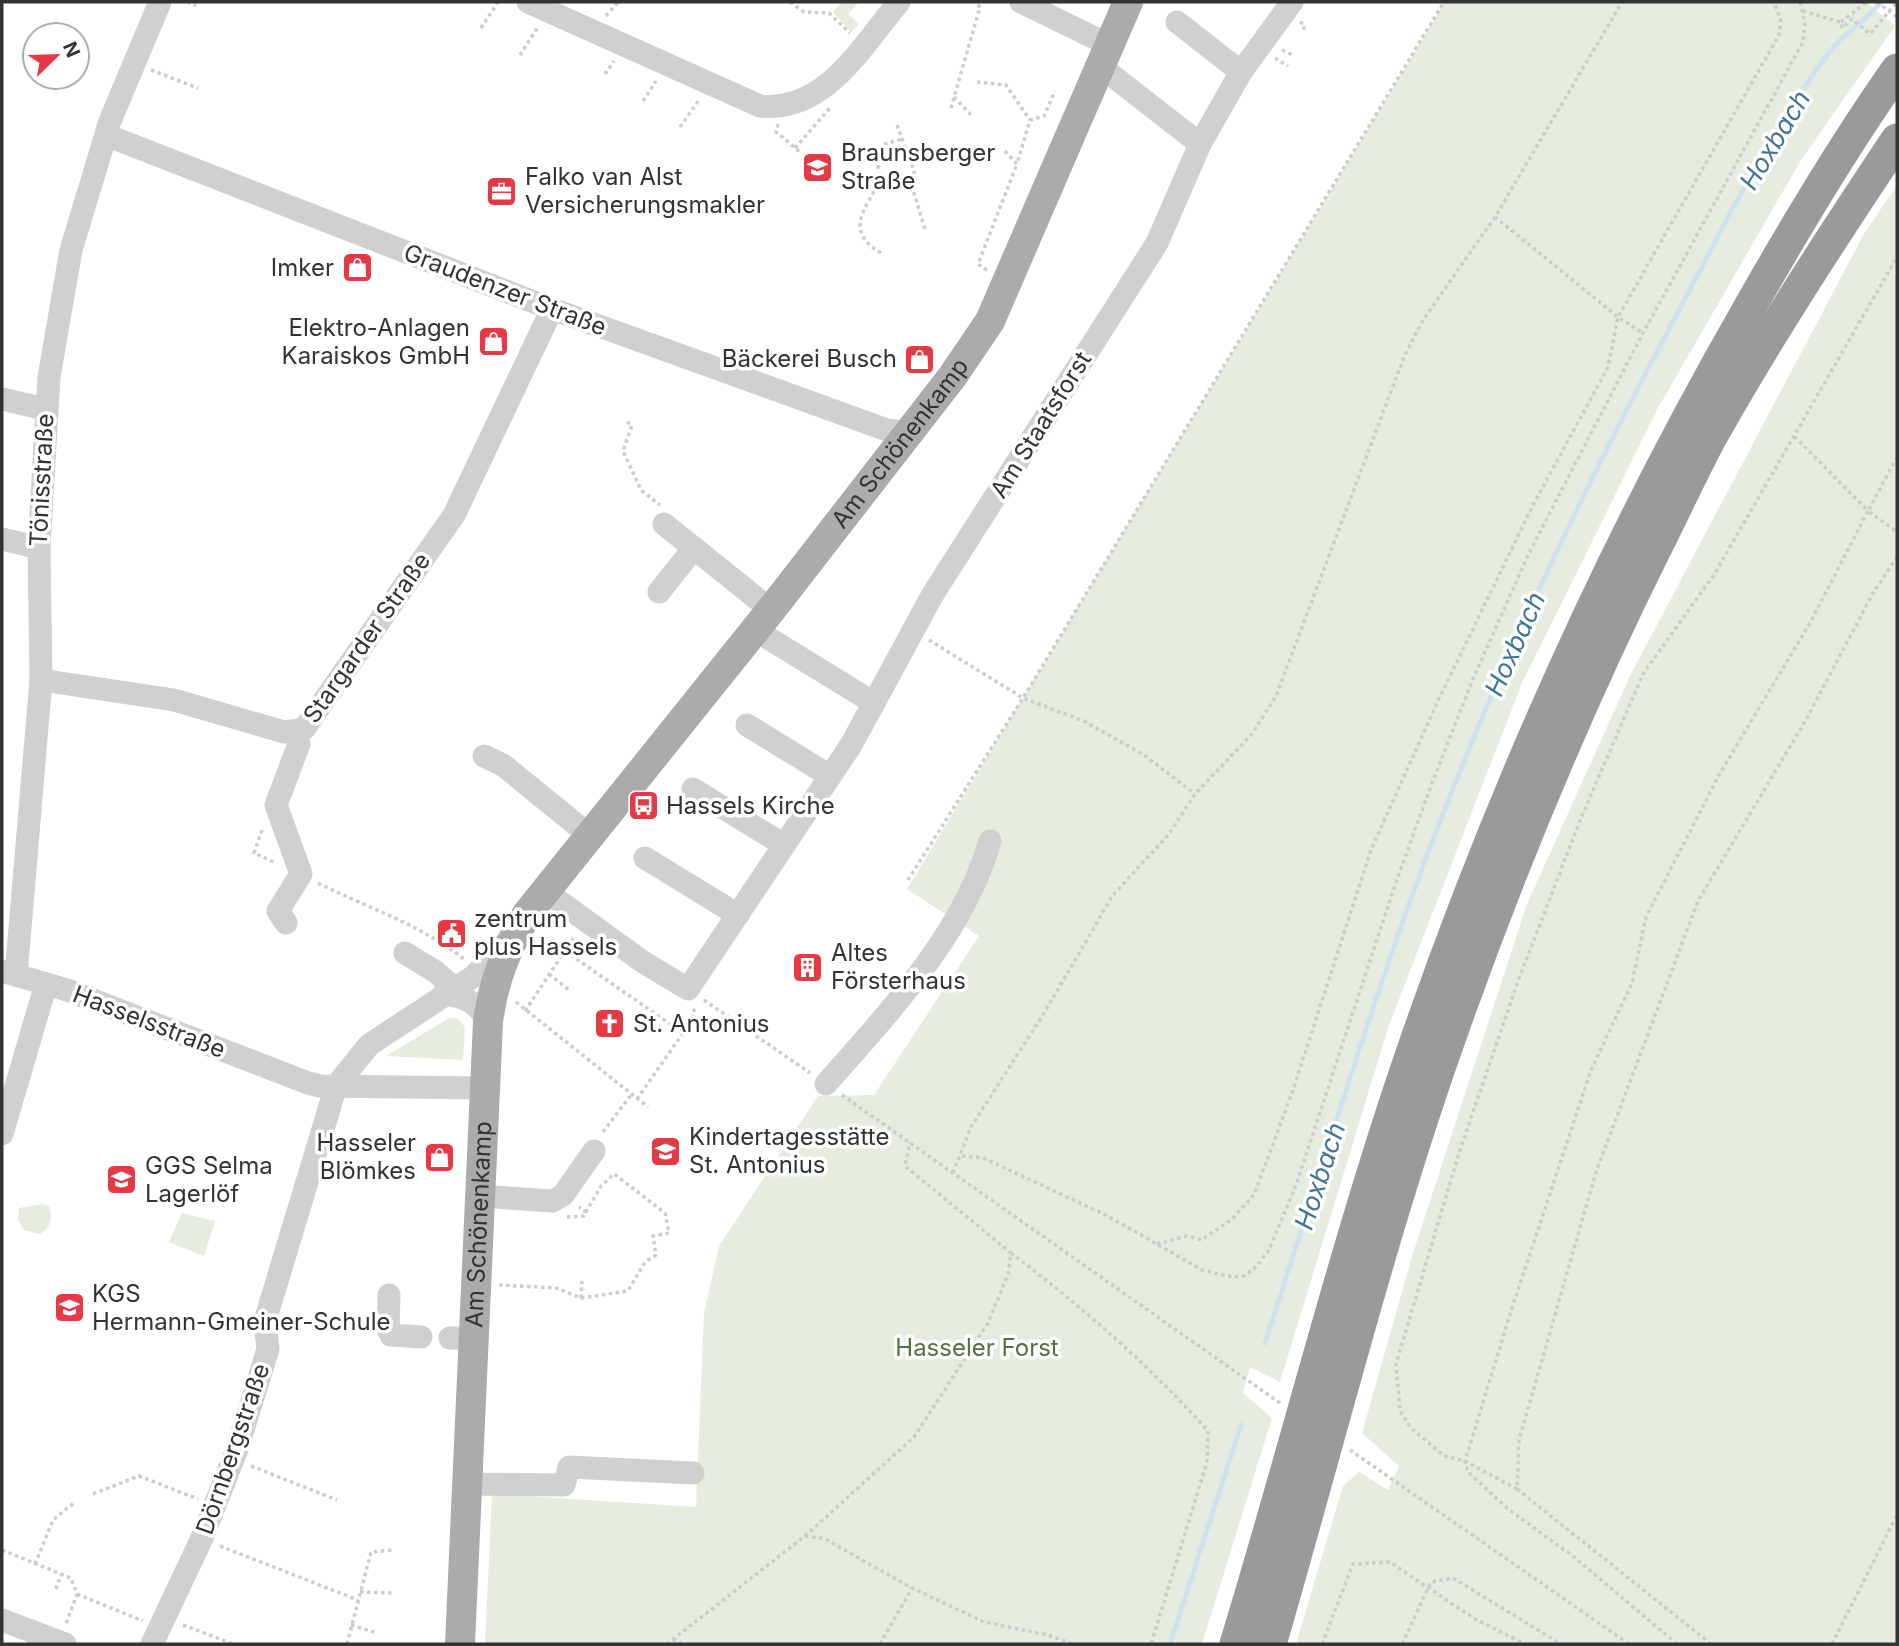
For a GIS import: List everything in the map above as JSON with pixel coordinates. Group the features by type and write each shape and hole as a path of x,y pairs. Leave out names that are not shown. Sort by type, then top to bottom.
{"highway":[{"path":"1236,1644 1356,1231 1407,1069 1455,932 1523,759 1685,420 1786,244 1897,70"},
{"path":"1269,1644 1388,1228 1438,1071 1484,943 1555,767 1624,611 1712,436 1818,257 1897,140"}],"main road":[{"name":"Am Schönenkamp","path":"460,1644 466,1484 462,1338 476,1284 485,1088 485,998 511,940 545,891 763,620 908,433 990,321 1128,2"}],"street":[{"name":"Tönisstraße","path":"9,973 41,680 39,548 45,409 71,250 106,135 160,2"},
{"path":"535,10 760,106 780,108 801,103 837,76 899,2"},
{"path":"1021,2 1104,56 1125,83 1200,144"},
{"name":"Am Staatsforst","path":"688,989 830,776 963,546 1157,243 1200,144 1241,72 1288,3"},
{"path":"1177,22 1241,72"},
{"name":"Graudenzer Straße","path":"106,135 552,309 879,427 908,433"},
{"name":"Stargarder Straße","path":"41,680 174,700 284,733 295,733 304,729 454,514 552,309"},
{"path":"2,399 45,409"},
{"path":"664,524 694,548 763,620 874,703"},
{"path":"2,539 39,548"},
{"path":"659,592 694,548"},
{"path":"747,725 830,776"},
{"path":"286,923 278,911 301,874 276,805 299,744 295,733"},
{"path":"484,756 503,765 589,835"},
{"path":"693,789 784,845"},
{"path":"826,1084 917,976 981,872 990,841"},
{"path":"645,858 738,915"},
{"path":"545,891 584,921 638,970 688,989"},
{"path":"295,1078 336,1066 360,1054 448,991 485,998 482,1010 470,1000 448,991 436,972 405,953"},
{"name":"Hasselsstraße","path":"9,973 46,984 320,1086 412,1082 485,1088"},
{"path":"2,1134 9,1085 46,984"},
{"path":"336,1086 360,1054"},
{"path":"360,1054 367,1086"},
{"name":"Dörnbergstraße","path":"159,1630 202,1538 233,1459 268,1349 265,1321 296,1227 336,1086"},
{"path":"480,1196 553,1201 563,1195 594,1151"},
{"path":"389,1295 388,1329 391,1335 421,1337"},
{"path":"466,1484 564,1485 569,1467 693,1473"},
{"path":"2,1620 63,1643"}],"path":[{"path":"187,2 196,6"},
{"path":"481,28 498,2"},
{"path":"601,22 618,2"},
{"path":"790,2 804,12 829,13 853,37"},
{"path":"951,108 980,7 974,2"},
{"path":"908,880 1023,698 1444,2"},
{"path":"953,1173 962,1156 971,1127 1046,1010 1113,895 1169,834 1195,794 1252,734 1270,706 1404,357 1441,291 1495,217 1622,2"},
{"path":"1157,1244 1187,1236 1201,1240 1231,1220 1254,1195 1292,1093 1371,850 1437,703 1532,507 1608,367 1618,317 1779,35 1781,21 1774,2"},
{"path":"962,1156 983,1158 1106,1216 1202,1270 1232,1277 1244,1276 1256,1267 1269,1250 1312,1137 1395,885 1474,679 1529,553 1643,333 1802,42 1806,28 1800,2"},
{"path":"1841,22 1867,2"},
{"path":"1877,2 1897,17"},
{"path":"1841,22 1842,27 1852,19 1870,34 1897,2"},
{"path":"520,55 535,10"},
{"path":"1803,11 1841,22"},
{"path":"145,68 198,88"},
{"path":"643,101 661,73"},
{"path":"976,82 1006,85 1030,120"},
{"path":"1030,120 1044,116 1055,91"},
{"path":"680,127 704,92"},
{"path":"954,97 972,116"},
{"path":"795,148 834,104"},
{"path":"780,108 776,132 800,152"},
{"path":"984,281 989,271 978,264 1017,164 1030,120"},
{"path":"897,125 914,171 914,193 925,229"},
{"path":"881,253 867,245 860,231 860,215 881,178 876,159 881,145 902,139"},
{"path":"1005,151 1017,164"},
{"path":"1495,217 1618,317 1643,333"},
{"path":"1711,1644 1517,1489 1465,1461 1444,1456 1411,1428 1400,1411 1396,1364 1459,1153 1518,981 1574,835 1643,674 1715,573 1897,257"},
{"path":"627,422 632,425 623,452 641,490 672,515 664,524"},
{"path":"1795,437 1868,511 1897,532"},
{"path":"1677,1644 1574,1557 1508,1509 1468,1472 1465,1461 1511,1311 1591,1070 1632,983 1646,917 1719,775 1810,623 1897,457"},
{"path":"1517,1489 1519,1440 1596,1172 1698,901 1807,718 1873,593 1897,557"},
{"path":"913,630 1023,698 1084,721 1144,755 1195,794"},
{"path":"301,874 436,937 465,960 485,998 514,1001 648,1107"},
{"path":"525,1011 584,921"},
{"path":"565,951 683,1033"},
{"path":"549,974 569,990"},
{"path":"637,1099 695,1013 688,989"},
{"path":"594,1151 596,1142 631,1095"},
{"path":"910,1142 905,1166 1073,1300 1181,1401 1208,1431 1207,1462 1151,1644"},
{"path":"476,1284 556,1288 582,1298 628,1291 645,1262 656,1255 653,1236 669,1233 666,1213 614,1174 601,1186 586,1212"},
{"path":"960,1178 1261,1390"},
{"path":"667,1644 804,1536 914,1437 988,1323 1008,1274 1011,1253"},
{"path":"582,1281 582,1298"},
{"path":"233,1459 337,1500"},
{"path":"1374,1466 1629,1644"},
{"path":"93,1494 139,1476 215,1506"},
{"path":"35,1564 53,1520 75,1502"},
{"path":"1832,1644 1897,1515"},
{"path":"804,1536 825,1539 912,1588 984,1622 1048,1635 1073,1644"},
{"path":"202,1538 358,1600"},
{"path":"2,1550 71,1577 77,1594 63,1643"},
{"path":"347,1644 371,1552 394,1550"},
{"path":"1322,1644 1353,1563 1390,1562 1475,1619 1525,1644"},
{"path":"56,1589 61,1574"},
{"path":"1402,1644 1431,1582 1453,1578 1561,1644"},
{"path":"880,1644 887,1638 912,1588"},
{"path":"360,1592 392,1593"},
{"path":"77,1594 159,1630 233,1644"},
{"path":"351,1625 374,1632"},
{"path":"673,1639 682,1644"}],"green space":[{"path":"842,2 859,2 848,14 859,24 851,32 833,12"},
{"name":"Hasseler Forst","path":"1445,2 1866,2 1895,26 1801,160 1658,408 1522,683 1389,1025 1280,1382 1250,1367 1243,1393 1272,1418 1202,1644 485,1644 492,1494 696,1507 704,1313 719,1246 818,1096 874,1095 979,936 907,889"},
{"path":"1897,185 1897,1644 1296,1644 1343,1486 1359,1472 1388,1490 1399,1466 1362,1433 1413,1253 1527,904 1631,674 1864,234"},
{"path":"449,1018 458,1019 465,1027 463,1060 386,1056"},
{"path":"43,1204 49,1206 51,1215 47,1229 40,1234 24,1230 18,1220 19,1208"},
{"path":"182,1213 215,1221 204,1256 169,1242"}],"waterway":[{"name":"Hoxbach","path":"1265,1343 1346,1089 1426,857 1457,777 1525,619 1599,464 1767,147 1828,54 1881,2"},
{"name":"Hoxbach","path":"1170,1644 1241,1425"}],"place":[{"name":"Braunsberger Straße","path":"818,167"},
{"name":"Falko van Alst Versicherungsmakler","path":"502,191"},
{"name":"Imker","path":"357,268"},
{"name":"Elektro-Anlagen Karaiskos GmbH","path":"493,342"},
{"name":"Bäckerei Busch","path":"920,359"},
{"name":"Hassels Kirche","path":"643,806"},
{"name":"zentrum plus Hassels","path":"451,933"},
{"name":"Altes Försterhaus","path":"808,967"},
{"name":"St. Antonius","path":"610,1024"},
{"name":"Kindertagesstätte St. Antonius","path":"666,1151"},
{"name":"Hasseler Blömkes","path":"439,1157"},
{"name":"GGS Selma Lagerlöf","path":"122,1180"},
{"name":"KGS Hermann-Gmeiner-Schule","path":"69,1308"}]}
